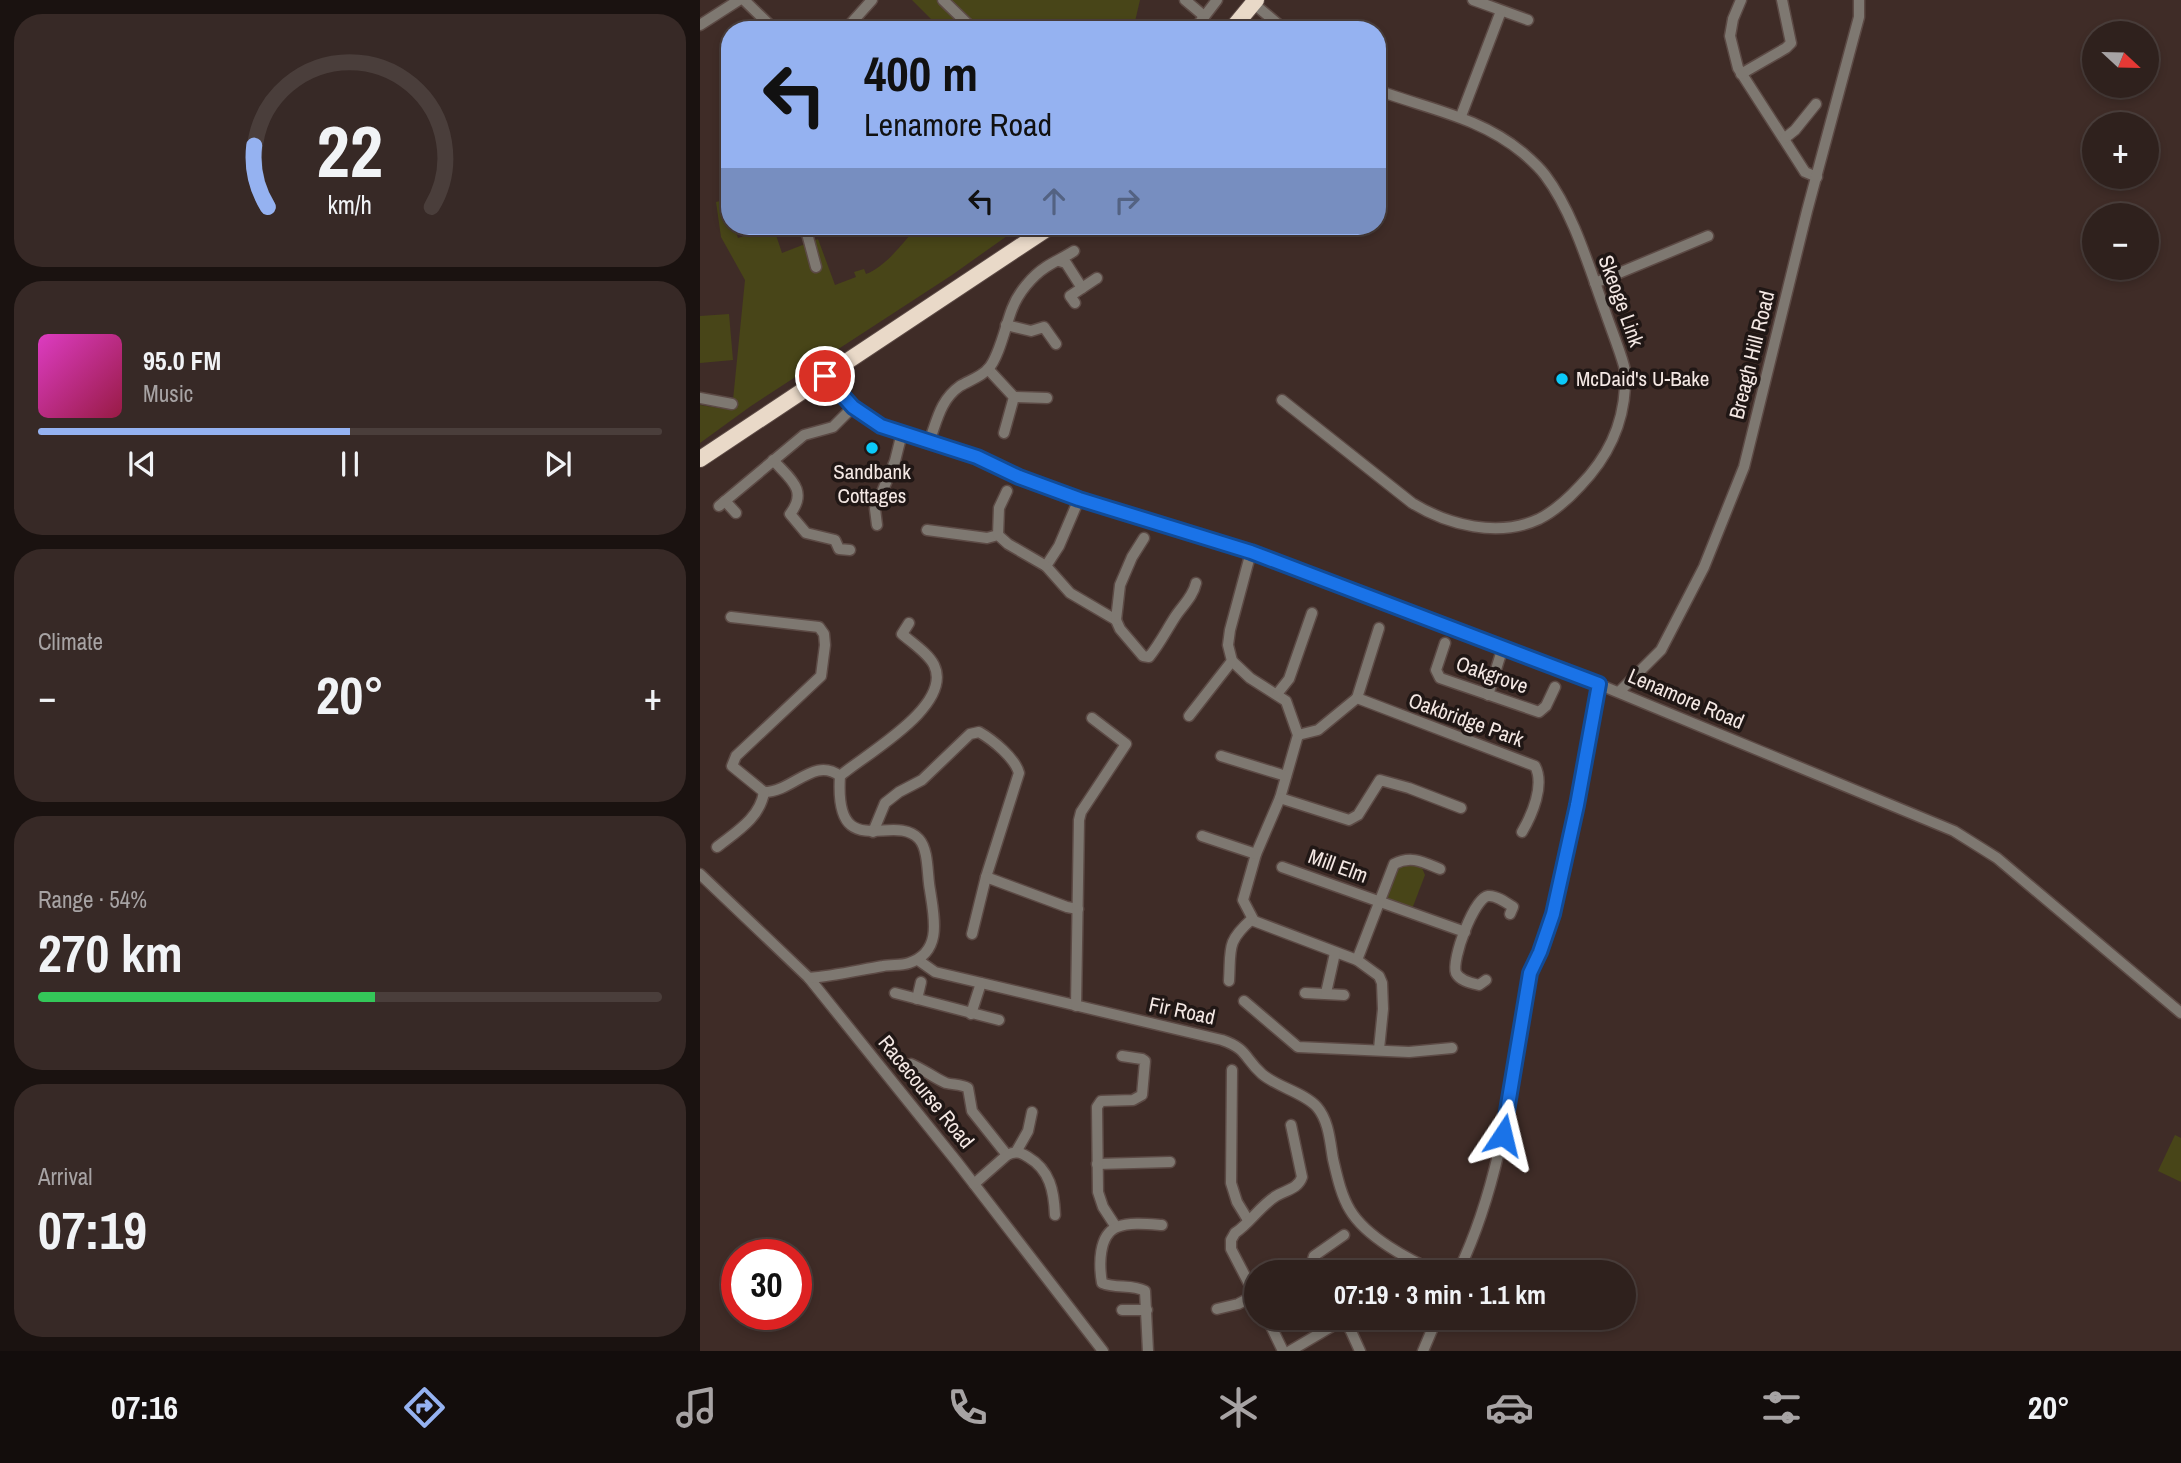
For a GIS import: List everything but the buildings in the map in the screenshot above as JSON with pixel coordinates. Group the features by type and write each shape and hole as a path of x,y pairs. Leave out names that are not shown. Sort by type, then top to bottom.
{"highway":[{"path":"1238,21 1254,1"},
{"path":"700,459 1038,235"}],"street":[{"path":"700,25 739,0"},
{"path":"744,0 766,21"},
{"path":"853,21 872,0"},
{"path":"943,0 965,21"},
{"path":"1185,0 1204,16"},
{"path":"1200,21 1217,0"},
{"path":"1472,0 1528,20"},
{"path":"1741,0 1732,19 1730,36 1730,45 1741,74 1805,172 1817,177"},
{"path":"1741,74 1791,43 1782,0"},
{"name":"Breagh Hill Road","path":"1619,692 1661,650 1704,567 1744,467 1859,17 1859,0"},
{"path":"1254,1 1275,21"},
{"path":"1461,116 1501,10"},
{"name":"Skeoge Link","path":"1282,400 1412,503 1451,522 1479,526 1507,528 1538,519 1563,503 1593,472 1612,443 1622,413 1625,369 1565,207 1545,174 1522,152 1498,135 1461,116 1386,93"},
{"path":"1785,138 1816,104"},
{"path":"807,235 816,267"},
{"path":"1595,283 1708,236"},
{"path":"929,442 937,413 947,399 957,388 988,369 1022,290 1045,267 1074,251"},
{"path":"1059,261 1066,263 1082,288"},
{"path":"1075,303 1070,296 1097,278"},
{"path":"1006,325 1031,331 1044,327 1056,344"},
{"path":"988,369 1014,397 1046,398"},
{"name":"Lenamore Road","path":"825,376 853,407 881,426 977,457 1019,477 1079,499 1251,552 1503,646 1954,831 1997,858 2181,1013"},
{"path":"1004,433 1014,397"},
{"path":"700,398 732,404"},
{"path":"736,513 722,504 804,435 833,427 853,407"},
{"path":"877,525 876,509 895,461 902,433"},
{"path":"773,460 797,488 798,500 790,514 806,533 835,541 839,549 850,550"},
{"path":"998,535 999,508 1007,491"},
{"path":"1046,566 1059,547 1079,499"},
{"path":"927,530 987,538 998,535"},
{"path":"998,535 1008,544 1046,566 1070,593 1116,620 1143,656 1149,657 1194,592 1196,583"},
{"path":"1116,620 1120,585 1144,538"},
{"path":"1251,552 1230,630 1228,645 1232,661 1250,678 1286,701 1298,735 1279,798 1256,854 1243,900 1252,919 1357,960 1372,969 1382,983 1383,1009 1378,1049"},
{"path":"1278,694 1289,679 1312,613"},
{"path":"731,617 819,627 824,634 821,676 736,756 732,766 764,792 782,790 818,770 827,769 840,776"},
{"path":"840,776 896,735 926,703 934,688 935,667 930,659 902,634 909,623"},
{"path":"1298,735 1318,730 1357,698 1379,628"},
{"name":"Oakgrove","path":"1446,643 1436,670 1440,678 1539,712 1546,706 1555,687"},
{"path":"1488,695 1503,646"},
{"path":"1189,716 1232,661"},
{"path":"1464,1260 1495,1171 1530,973 1553,914 1577,805 1599,684"},
{"name":"Oakbridge Park","path":"1357,698 1535,766 1539,778 1537,792 1531,818 1522,832"},
{"path":"1076,1006 1079,820 1081,812 1126,744 1092,718"},
{"path":"873,832 886,803 899,792 922,780 970,734 979,732 987,737 1017,766 1019,774 986,877 972,934"},
{"path":"1221,756 1286,776"},
{"path":"810,978 885,965 899,966 918,960 926,954 936,932 925,853 920,840 911,833 864,832 848,821 840,808 840,776"},
{"path":"1279,798 1349,820 1358,815 1380,780 1461,808"},
{"path":"717,847 754,816 764,792"},
{"path":"1202,836 1256,854"},
{"name":"Mill Elm","path":"1357,960 1394,864 1404,858 1440,869"},
{"name":"Mill Elm","path":"1282,867 1465,932"},
{"name":"Racecourse Road","path":"700,874 810,978 1103,1351"},
{"path":"986,877 1078,909"},
{"path":"1486,980 1479,985 1467,982 1458,976 1455,970 1465,932 1478,902 1485,897 1493,897 1507,903 1513,908 1510,914"},
{"path":"1229,981 1231,942 1252,919"},
{"path":"1325,993 1335,953"},
{"name":"Fir Road","path":"918,960 935,972 1239,1046 1259,1072 1317,1107 1326,1125 1340,1186 1350,1211 1368,1230 1412,1260"},
{"path":"917,999 921,982"},
{"path":"971,1014 981,983"},
{"path":"895,993 999,1020"},
{"path":"1304,993 1343,995"},
{"path":"1244,1001 1298,1047 1409,1052 1452,1048"},
{"path":"1116,1227 1099,1198 1098,1103 1133,1100 1142,1095 1145,1061 1122,1056"},
{"path":"911,1064 947,1083 961,1084 968,1088 972,1111 1011,1154 1038,1164 1045,1173 1053,1191 1054,1217"},
{"path":"1232,1070 1231,1183 1237,1202 1248,1220"},
{"path":"974,1184 1011,1154 1028,1131 1032,1110"},
{"path":"1244,1273 1231,1249 1234,1233 1274,1198 1298,1186 1302,1177 1291,1125"},
{"path":"1097,1164 1170,1162"},
{"path":"1148,1351 1145,1291 1139,1288 1112,1287 1102,1283 1100,1256 1109,1233 1116,1227 1162,1225"},
{"path":"1313,1260 1314,1256 1344,1235"},
{"path":"1217,1309 1244,1301"},
{"path":"1122,1310 1147,1310"},
{"path":"1273,1330 1283,1351"},
{"path":"1290,1351 1326,1330"},
{"path":"1351,1330 1360,1351"},
{"path":"1423,1351 1432,1330"}],"shaded area":[{"path":"912,0 1140,0 1135,21 933,21"},
{"path":"716,202 721,202 721,235 737,235 738,238 747,235 776,235 782,253 818,239 835,285 856,277 854,272 864,269 866,274 874,270 910,235 1008,235 952,275 751,406 700,443 700,405 732,410 745,280 721,237"},
{"path":"729,314 733,360 700,363 700,316"},
{"path":"1406,864 1422,868 1425,875 1412,909 1387,899 1395,871"},
{"path":"2175,1135 2181,1138 2181,1182 2158,1171"}],"place":[{"name":"McDaid's U-Bake","path":"1562,379"},
{"name":"Sandbank Cottages","path":"872,448"}],"route":[{"path":"825,376 853,407 881,426 977,457 1019,477 1079,499 1251,552 1599,684 1577,805 1553,914 1530,973 1503,1135"}]}
